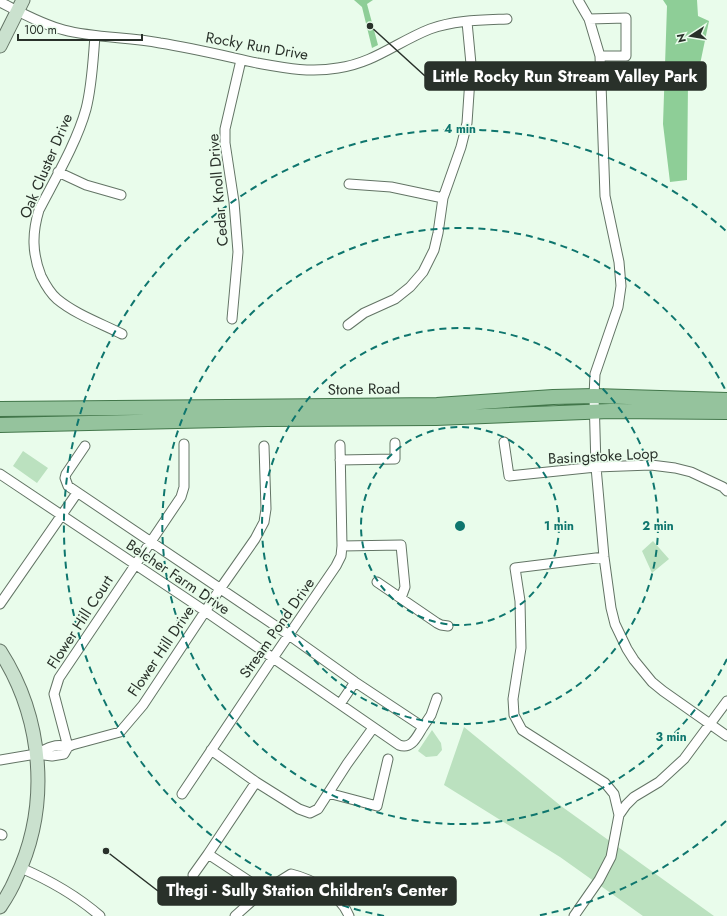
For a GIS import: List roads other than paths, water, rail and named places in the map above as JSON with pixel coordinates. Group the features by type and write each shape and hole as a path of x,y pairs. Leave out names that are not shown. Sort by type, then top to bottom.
{"main road":[{"name":"Stone Road","path":"0,409 437,406 553,397 594,396 727,400"},
{"name":"Stone Road","path":"0,425 260,419 436,418 594,411 727,412"}],"street":[{"path":"578,0 589,19 600,56 605,196 619,262 621,286 618,307 595,374 594,396 596,467 604,557 611,608 615,624 627,649 652,682 727,736"},
{"name":"Rocky Run Drive","path":"0,2 20,5 62,30 95,36 160,43 302,71 326,70 354,65 376,57 408,39 430,29 446,24 507,19"},
{"path":"0,46 20,5"},
{"path":"589,19 626,18 626,56 600,56"},
{"path":"348,325 364,313 395,299 410,287 423,272 437,242 443,198 461,147 467,123 471,64 467,22"},
{"name":"Oak Cluster Drive","path":"95,36 90,91 86,109 79,130 39,210 35,223 33,243 37,267 47,287 58,299 79,313 122,334"},
{"name":"Cedar Knoll Drive","path":"232,319 238,252 234,202 225,143 225,128 241,60"},
{"path":"58,172 86,185 121,195"},
{"path":"349,184 390,187 443,198"},
{"name":"Basingstoke Loop","path":"504,442 510,476 596,467 651,465 691,472 723,487 727,491"},
{"path":"340,460 395,459 395,443"},
{"name":"Flower Hill Court","path":"68,748 54,694 59,678 181,497 184,487 184,444"},
{"name":"Stream Pond Drive","path":"182,794 336,566 342,546 340,445"},
{"name":"Belcher Farm Drive","path":"85,446 66,474 65,478 68,486 289,635 355,682 424,727"},
{"name":"Flower Hill Drive","path":"0,760 36,754 52,756 64,754 72,745 120,732 143,705 255,539 264,522 266,509 264,446"},
{"name":"Belcher Farm Drive","path":"0,474 205,611 373,728 404,747 409,746 414,742 431,715 438,698"},
{"path":"0,604 77,493"},
{"path":"342,546 402,545 405,588 401,598"},
{"path":"574,916 599,880 611,857 619,815 614,794 605,783 522,730 514,715 513,699 521,648 520,601 515,568 604,557"},
{"path":"377,582 437,623 448,626"},
{"path":"0,651 20,688 30,718 34,734 38,767 38,796 35,822 27,853 21,868 0,907"},
{"path":"340,704 355,682"},
{"path":"619,815 631,799 659,782 684,759 727,701"},
{"path":"211,750 256,782 299,809 310,813 318,809 373,728"},
{"path":"328,793 377,806 388,759"},
{"path":"193,875 256,782"},
{"path":"208,854 252,883 262,892"},
{"path":"21,868 54,884 72,895 100,916"},
{"path":"235,916 262,892 291,874 302,876 326,890 346,909 349,916"}],"place":[{"name":"Little Rocky Run Stream Valley Park","path":"370,26"},
{"name":"Tltegi - Sully Station Children's Center","path":"106,851"}]}
